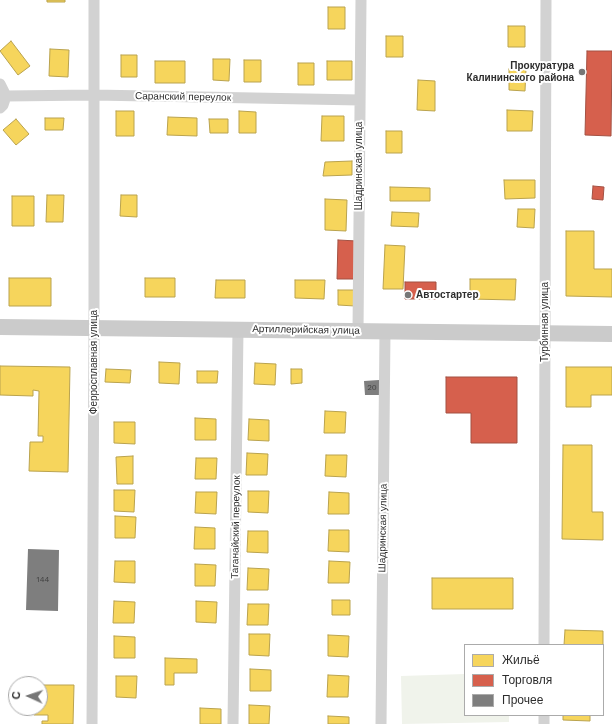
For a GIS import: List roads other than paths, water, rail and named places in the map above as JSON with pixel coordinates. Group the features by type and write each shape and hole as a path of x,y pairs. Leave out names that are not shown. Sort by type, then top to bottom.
{"street":[{"name":"Ферросплавная улица","path":"92,724 94,0"},
{"name":"Шадринская улица","path":"358,331 361,0"},
{"name":"Турбинная улица","path":"544,644 546,0"},
{"path":"0,84 6,96 3,106 0,108"},
{"name":"Саранский переулок","path":"6,96 94,95 360,100"},
{"name":"Артиллерийская улица","path":"0,328 238,329 612,334"},
{"name":"Таганайский переулок","path":"233,724 238,329"},
{"name":"Шадринская улица","path":"381,724 385,332"}],"place":[{"name":"Прокуратура Калининского района","path":"582,72"},
{"name":"Автостартер","path":"408,295"}]}
